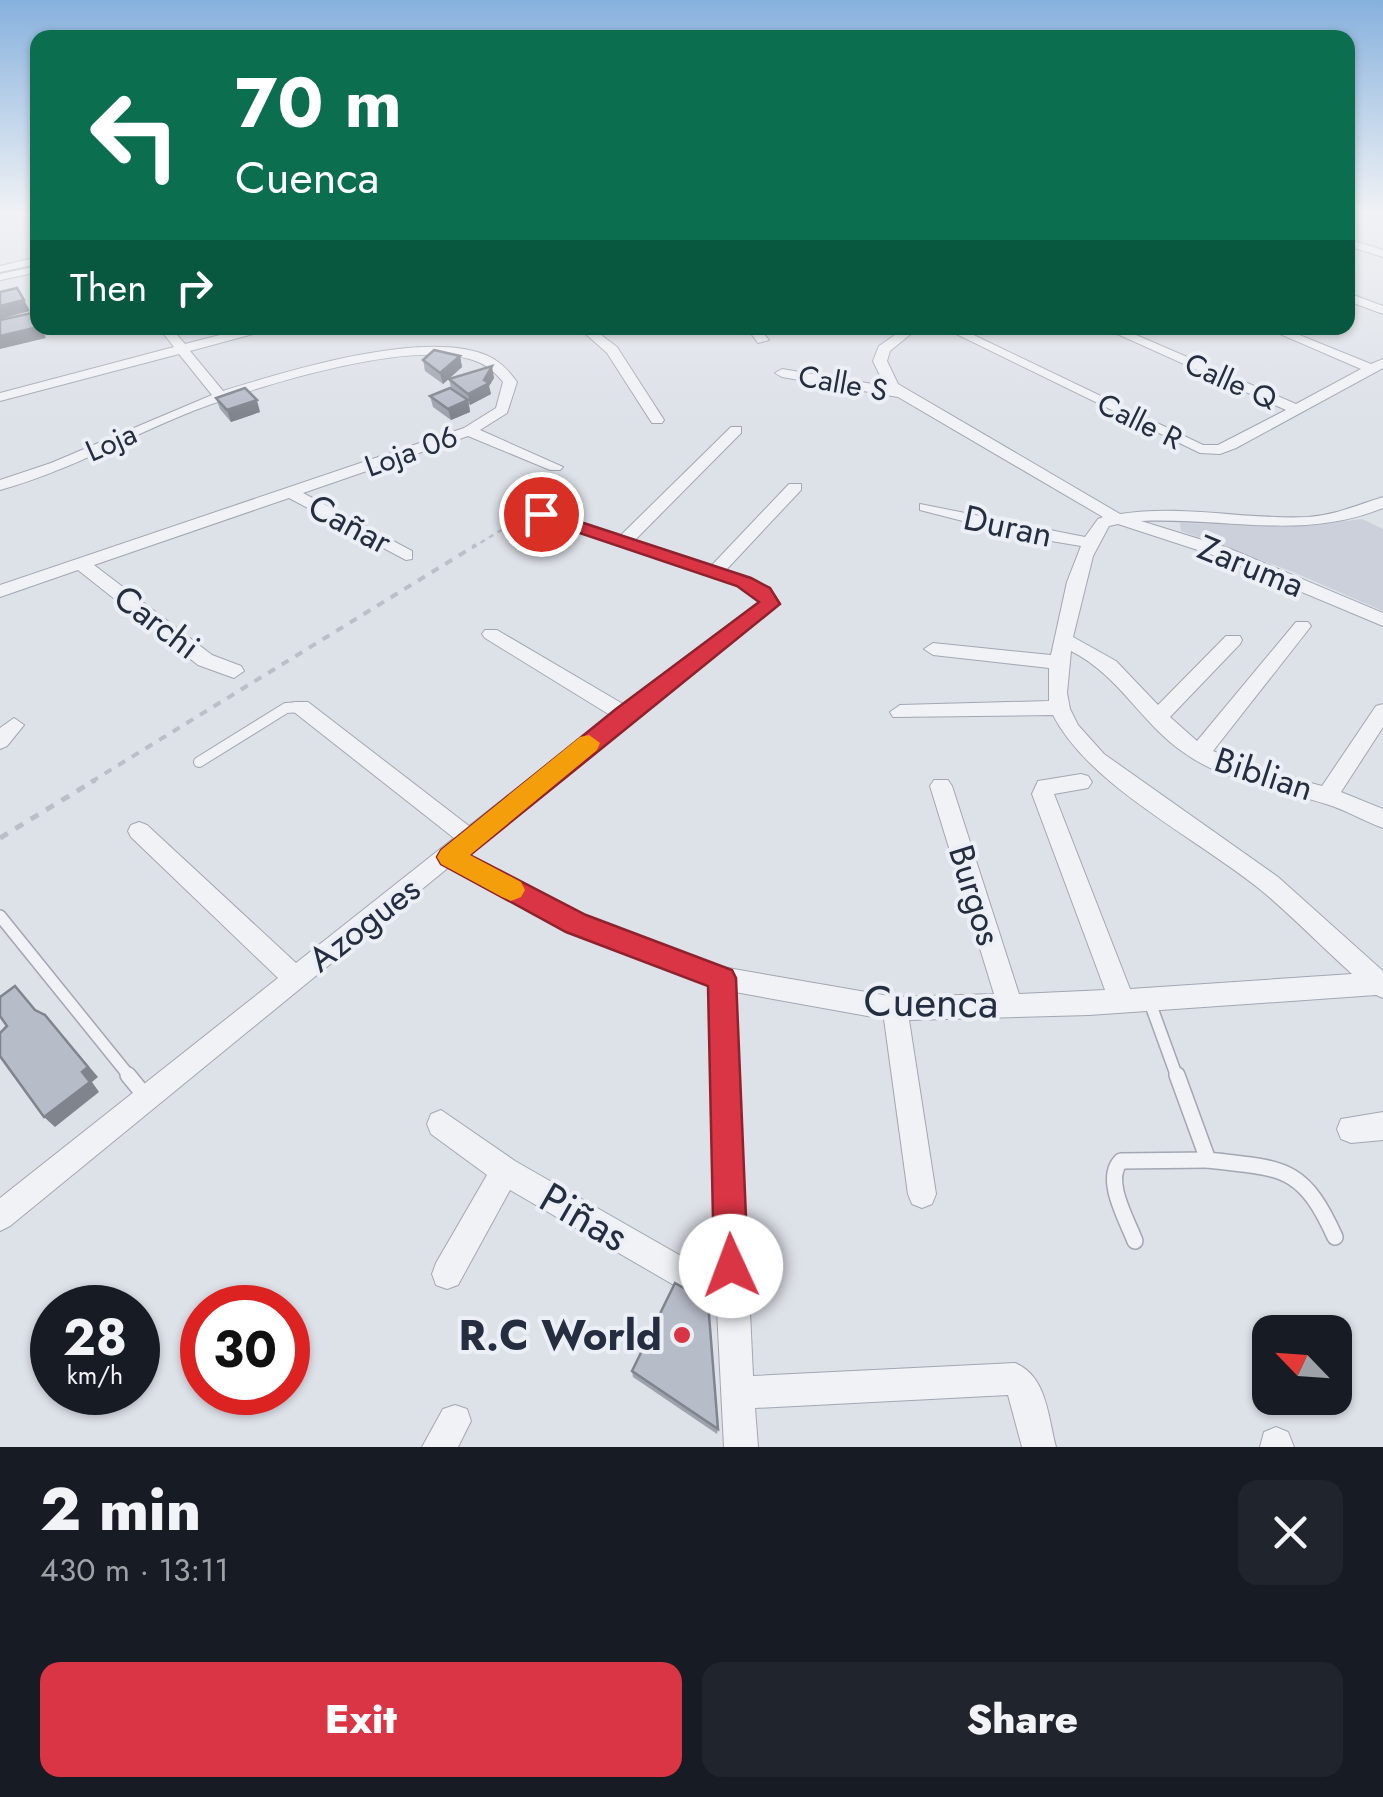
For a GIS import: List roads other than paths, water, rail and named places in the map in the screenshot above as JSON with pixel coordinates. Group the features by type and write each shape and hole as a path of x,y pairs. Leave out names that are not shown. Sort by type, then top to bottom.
{"street":[{"path":"1355,300 1383,310"},
{"path":"171,335 220,396"},
{"path":"0,397 233,335"},
{"path":"594,335 612,350 657,420"},
{"path":"759,335 763,340"},
{"path":"903,335 884,349 880,362 892,386 903,394"},
{"name":"Calle R","path":"964,335 1200,449 1220,450 1378,366"},
{"name":"Calle Q","path":"1126,335 1298,410"},
{"path":"1292,335 1378,366"},
{"name":"Loja 06","path":"0,592 469,431 502,410 510,382 492,362 468,354 434,352 396,356 220,396"},
{"name":"Calle S","path":"782,373 903,394"},
{"name":"Zaruma","path":"903,394 1117,519 1222,552 1383,620"},
{"name":"Loja","path":"0,485 50,470 220,396"},
{"path":"623,542 736,430"},
{"path":"469,431 555,467"},
{"path":"715,572 795,487"},
{"name":"Cañar","path":"293,494 406,555"},
{"path":"1381,986 1270,884 1097,760 1074,733 1060,708 1060,651 1096,528 1117,519 1163,514 1318,521 1352,515 1383,502"},
{"name":"Duran","path":"926,507 1021,531 1091,543"},
{"name":"Azogues","path":"0,1216 624,714 770,604 763,592 715,572 541,514"},
{"name":"Carchi","path":"84,566 205,660 234,671"},
{"path":"1199,753 1302,626"},
{"path":"491,634 624,714"},
{"path":"1156,719 1233,640"},
{"path":"933,649 1060,651"},
{"name":"Biblian","path":"1060,651 1098,656 1118,673 1156,719 1199,753 1236,770 1328,795 1383,820"},
{"path":"301,707 472,840"},
{"path":"900,712 1060,708"},
{"path":"1328,795 1383,711"},
{"path":"0,742 14,725"},
{"path":"1082,782 1044,787 1043,794 1122,1000"},
{"name":"Burgos","path":"941,786 1009,1004"},
{"path":"139,831 295,978"},
{"name":"Cuenca","path":"450,857 576,924 722,978 895,1009 1381,986"},
{"path":"722,978 732,1302 741,1447"},
{"path":"895,1009 922,1194"},
{"name":"Piñas","path":"441,1124 506,1172 732,1302"},
{"path":"1351,1129 1383,1126"},
{"path":"447,1274 506,1172"},
{"path":"737,1394 1015,1379 1026,1391 1039,1447"}],"lane":[{"path":"199,762 286,708 301,707"},
{"path":"0,916 147,1098"},
{"path":"1148,999 1208,1160"},
{"path":"1135,1241 1114,1178 1114,1168 1121,1161 1208,1160 1286,1172 1306,1182 1319,1198 1335,1237"}],"place":[{"name":"R.C World","path":"682,1335"}]}
